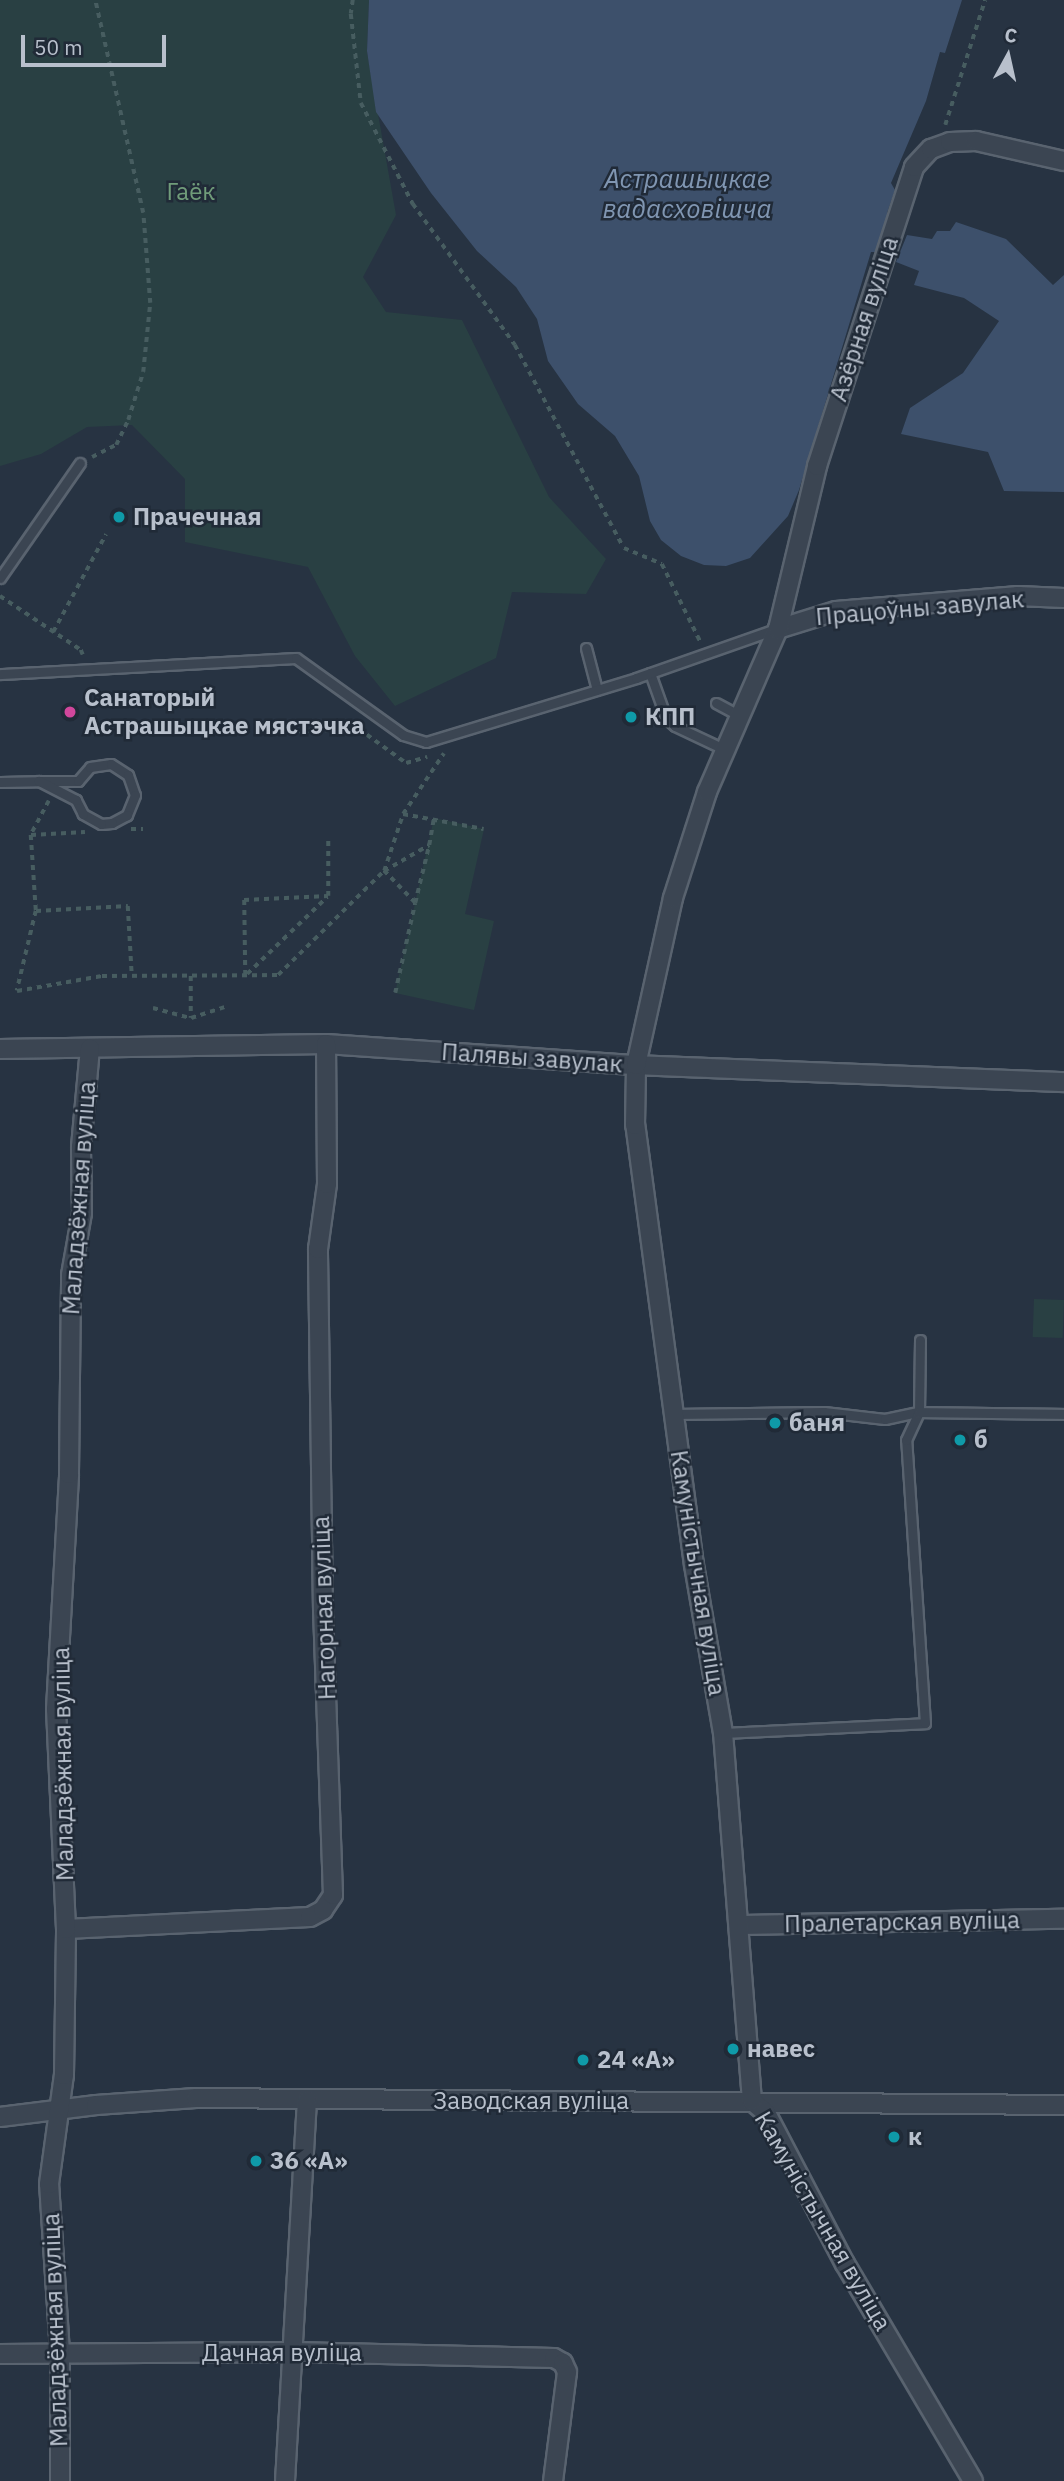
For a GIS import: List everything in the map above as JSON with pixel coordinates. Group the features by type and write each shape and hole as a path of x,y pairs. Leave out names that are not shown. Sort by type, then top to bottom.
{"street":[{"path":"939,146 950,142 976,141 1064,161"},
{"name":"Азёрная вуліца","path":"778,629 817,466 883,256 914,167 931,149 939,146"},
{"name":"Працоўны завулак","path":"778,629 836,611 1018,596 1064,598"},
{"name":"Камуністычная вуліца","path":"778,629 708,792 673,898 636,1065 635,1125 694,1565 723,1733 751,2101 766,2113 845,2264 973,2481"},
{"name":"Палявы завулак","path":"0,1049 326,1044 636,1065 1064,1082"},
{"name":"Нагорная вуліца","path":"66,1929 310,1917 323,1910 332,1895 323,1611 318,1249 327,1184 326,1044"},
{"name":"Маладзёжная вуліца","path":"60,2481 60,2353 49,2184 64,2074 66,1929 57,1709 69,1474 71,1275 82,1213 81,1147 90,1048"},
{"name":"Пралетарская вуліца","path":"739,1925 1064,1919"},
{"name":"Заводская вуліца","path":"0,2117 196,2098 307,2101 751,2101 1064,2105"},
{"path":"285,2481 307,2101"},
{"name":"Дачная вуліца","path":"0,2354 292,2352 554,2358 563,2363 567,2372 553,2481"}],"lane":[{"path":"0,578 80,463"},
{"path":"0,674 284,656 296,658 403,735 426,742 650,673 778,629"},
{"path":"586,648 597,690"},
{"path":"650,673 666,718 675,726 726,750"},
{"path":"716,703 740,716"},
{"path":"0,782 39,781 78,781 90,767 111,764 128,775 135,795 127,815 111,823 101,824 83,814 76,800 39,781"},
{"path":"723,1733 925,1723 906,1440 919,1412 920,1340"},
{"path":"674,1414 824,1412 885,1419 919,1412 1064,1414"}],"path":[{"path":"80,463 116,445 128,420 143,372 150,303 142,213 95,0"},
{"path":"353,0 351,14 361,103 413,204 515,345 624,548 662,564 707,654"},
{"path":"939,146 985,0"},
{"path":"53,632 106,534"},
{"path":"0,596 81,650 89,670"},
{"path":"275,732 359,729 406,763 446,752 442,754 403,814 383,871"},
{"path":"55,790 31,835 36,911 17,991 102,976 278,975 383,871 429,845"},
{"path":"403,814 484,829"},
{"path":"395,993 434,818"},
{"path":"245,975 328,896 328,839"},
{"path":"383,871 415,903"},
{"path":"245,975 244,900 328,896"},
{"path":"36,911 128,906 132,976"},
{"path":"191,976 191,1018"},
{"path":"153,1008 191,1018 224,1007"}],"green space":[{"name":"Гаёк","path":"0,0 369,0 367,52 396,215 363,277 386,312 462,320 549,497 606,559 586,594 512,592 496,658 395,706 355,656 308,567 185,542 185,479 132,425 87,427 41,454 0,466"},
{"path":"434,818 484,829 465,914 494,921 474,1010 395,993"},
{"path":"1034,1299 1064,1300 1063,1338 1033,1337"}],"water":[{"name":"Астрашыцкае вадасховішча","path":"369,0 962,0 945,53 940,52 926,101 891,183 895,190 887,213 890,215 875,252 871,252 799,490 788,516 750,558 726,566 704,565 681,556 661,540 650,521 639,476 615,436 578,404 548,361 537,319 516,287 477,251 431,193 376,112 367,51"},
{"path":"956,222 1006,239 1053,285 1064,275 1064,492 1004,491 988,452 901,434 910,408 963,373 999,321 964,298 914,285 919,271 896,262 907,235 932,239 937,231 950,231"}],"place":[{"name":"Прачечная","path":"119,517"},
{"name":"Санаторый Астрашыцкае мястэчка","path":"70,712"},
{"name":"КПП","path":"631,717"},
{"name":"баня","path":"775,1423"},
{"name":"б","path":"960,1440"},
{"name":"навес","path":"733,2049"},
{"name":"24 «А»","path":"583,2060"},
{"name":"к","path":"894,2137"},
{"name":"36 «А»","path":"256,2161"}]}
